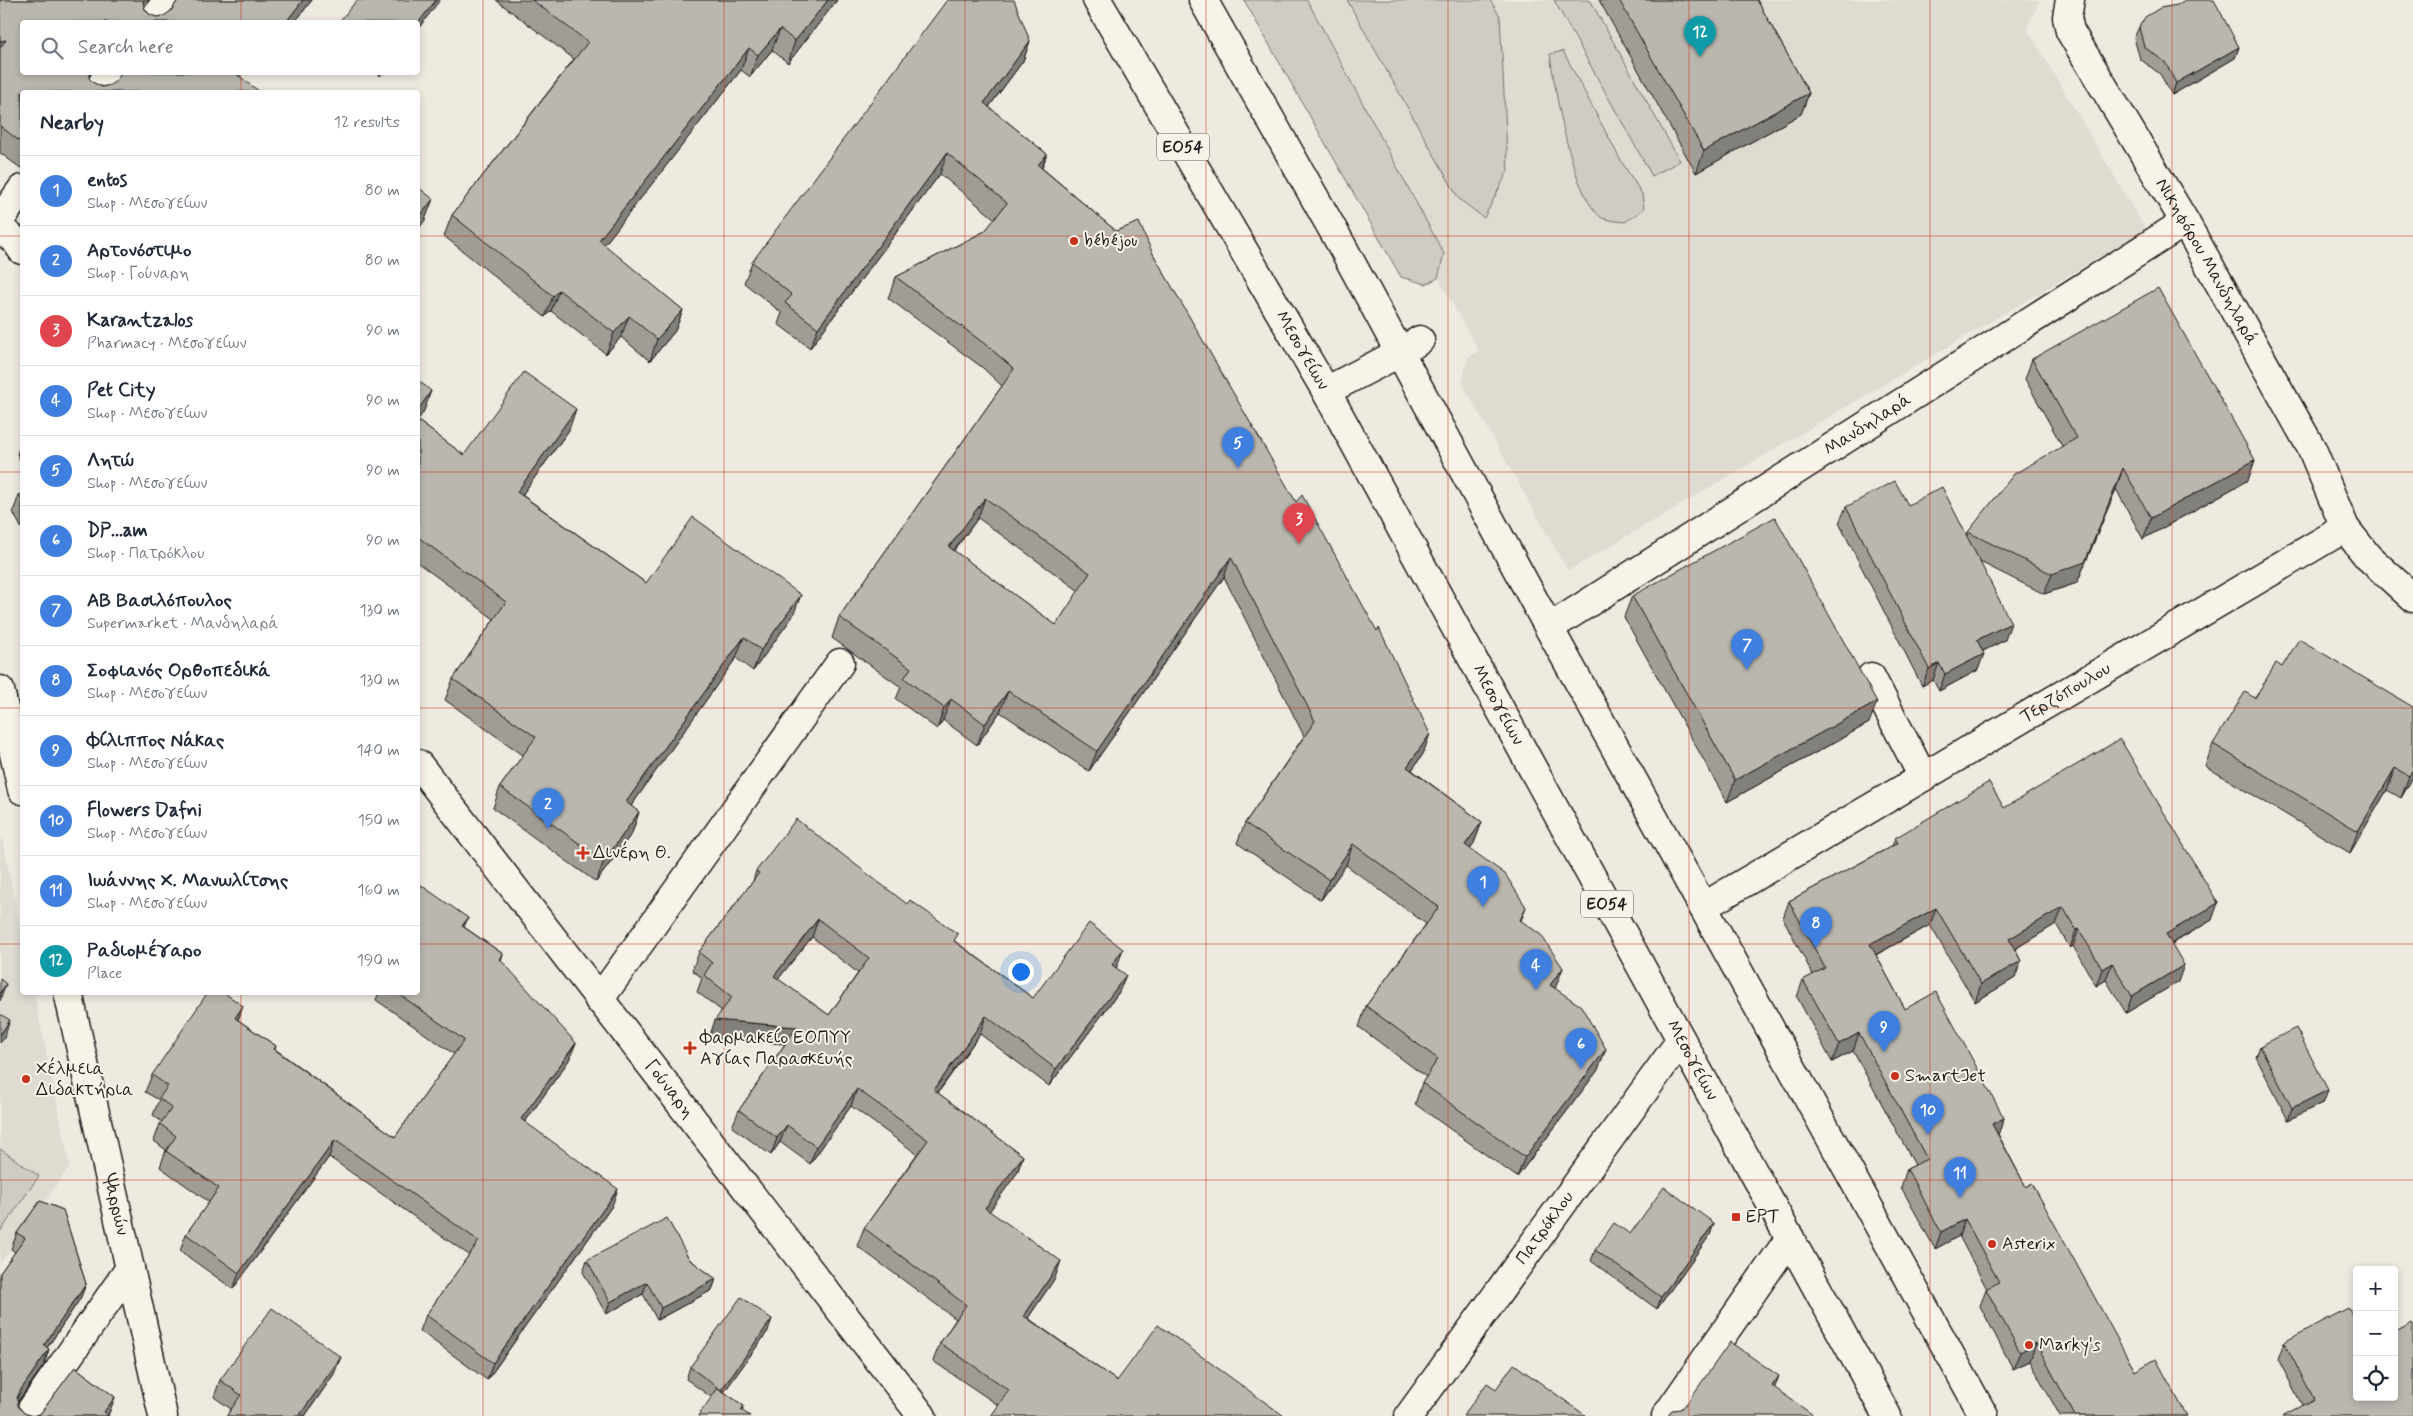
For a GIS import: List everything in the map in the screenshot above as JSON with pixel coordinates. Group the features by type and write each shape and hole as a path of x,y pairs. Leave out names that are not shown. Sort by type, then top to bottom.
{"street":[{"path":"153,20 168,0"},
{"name":"Μεσογείων","path":"1097,0 1326,392 1887,1416"},
{"path":"1203,0 1342,246 1410,347 1549,628 1984,1416"},
{"name":"Νικηφόρου Μανδηλαρά","path":"2070,0 2067,17 2070,31 2185,222 2312,448 2345,528"},
{"path":"98,90 109,75"},
{"path":"0,220 20,192"},
{"name":"Μανδηλαρά","path":"1549,628 2185,222"},
{"path":"0,229 15,240 20,247"},
{"path":"1326,392 1410,347"},
{"path":"2345,528 2368,557 2413,598"},
{"name":"Τερζόπουλου","path":"1702,907 2345,528"},
{"path":"599,1000 840,664"},
{"path":"1871,677 1923,777"},
{"path":"0,690 20,781"},
{"name":"Γούναρη","path":"420,767 922,1416"},
{"name":"Ψαρρών","path":"69,995 163,1416"},
{"name":"Πατρόκλου","path":"1409,1416 1681,1040"},
{"path":"1666,1416 1790,1238"},
{"path":"27,1416 130,1268"}],"shaded area":[{"path":"1244,0 2040,0 2027,28 2146,230 1568,571 1462,383 1468,357 1479,351 1438,278 1426,284 1401,277"},
{"path":"1244,0 1307,0 1444,254 1438,278 1426,284 1401,277"},
{"path":"1347,0 1490,0 1500,16 1508,171 1484,218 1459,199"},
{"path":"1554,0 1590,0 1680,161 1652,176"},
{"path":"1563,51 1620,159 1642,194 1644,209 1625,222 1602,218 1591,206 1574,166 1561,116 1550,54"},
{"name":"Χέλμεια Διδακτήρια","path":"2,838 20,927 20,995 34,995 70,1166 0,1264 0,841"},
{"path":"0,1149 39,1176 0,1232"}],"building":[{"path":"0,0 143,0 144,8 149,14 156,17 164,16 171,11 178,0 303,0 288,20 20,20 20,75 89,75 89,78 94,83 102,87 116,81 120,75 238,75 257,90 20,90 20,141 0,126 0,48 6,40 0,41"},
{"path":"357,0 436,0 420,20 341,20"},
{"path":"532,0 828,0 795,41 780,29 758,55 749,48 599,240 683,310 657,339 629,316 614,333 559,290 553,296 452,215 588,42"},
{"path":"947,0 1014,0 1030,41 984,103 1047,154 1038,165 1116,231 1139,222 1152,252 1296,502 1302,495 1377,631 1379,628 1430,734 1407,767 1482,822 1465,845 1505,874 1526,907 1520,920 1541,935 1563,968 1550,985 1581,1006 1606,1049 1525,1157 1422,1083 1438,1059 1366,1006 1439,907 1353,844 1329,880 1245,823 1315,721 1231,557 1097,751 1008,691 985,724 951,699 944,708 904,678 911,668 839,617 1014,369 990,348 896,277 985,231 1007,203 947,153 818,328 785,303 792,295 752,262","holes":["985,498 1090,573 1056,625 949,547"]},
{"path":"1619,0 1757,0 1809,93 1704,151"},
{"path":"2185,0 2214,0 2239,47 2176,83 2165,62 2144,47 2139,27 2145,17 2160,8 2177,5"},
{"path":"420,189 433,199 420,216"},
{"path":"2158,288 2255,460 2151,518 2123,468 2085,562 2052,574 1968,532 2014,474 2077,438 2032,359"},
{"path":"524,372 576,409 517,492 646,583 693,517 801,595 761,650 744,637 626,802 639,812 604,861 500,787 536,737 453,679 506,602 420,538 420,422 464,455"},
{"path":"420,382 431,391 420,407"},
{"path":"1895,481 1908,505 1942,487 2011,623 1977,640 1984,654 1945,674 1939,663 1929,669 1846,507"},
{"path":"1775,517 1877,702 1735,780 1632,596"},
{"path":"2299,639 2413,707 2413,769 2409,776 2395,768 2358,831 2213,744 2245,692 2255,698 2276,663 2282,667"},
{"path":"2120,739 2218,903 2166,934 2184,965 2132,996 2112,963 2102,969 2079,929 2076,930 2063,907 2009,939 2021,961 1981,984 1936,908 1870,944 1905,1009 1936,992 2004,1118 1992,1124 2026,1187 2032,1183 2135,1371 2156,1359 2187,1416 2075,1416 2036,1343 2020,1352 1986,1289 1999,1282 1965,1219 1941,1232 1907,1169 1927,1159 1859,1033 1839,1044 1803,980 1825,968 1789,901 1898,843 1895,838 1989,782 2004,808"},
{"path":"796,819 907,904 910,900 958,934 954,941 1033,998 1089,923 1123,949 1112,965 1126,975 1056,1069 986,1016 934,1090 1023,1156 985,1208 1061,1261 1024,1316 1117,1381 1158,1325 1284,1416 991,1416 1009,1390 940,1343 966,1305 864,1228 928,1140 857,1089 816,1147 787,1125 777,1138 739,1110 797,1027 715,1020 732,997 704,975 712,963 699,952 759,873 756,871","holes":["818,919 869,958 829,1015 774,976"]},
{"path":"420,884 468,918 462,926 503,954 500,959 576,1043 521,1119 618,1189 493,1363 426,1315 479,1241 335,1140 239,1273 186,1234 219,1188 166,1151 176,1136 160,1124 172,1108 159,1098 168,1086 152,1075 206,995 227,995 243,1006 235,1018 276,1046 274,1049 395,1137 464,1040 400,995 420,995"},
{"path":"0,979 6,984 0,993"},
{"path":"0,1014 10,1020 0,1035"},
{"path":"2296,1028 2328,1090 2292,1108 2260,1046"},
{"path":"1664,1187 1714,1223 1661,1297 1595,1250 1614,1223 1630,1234"},
{"path":"40,1201 63,1210 86,1284 44,1345 49,1349 17,1398 18,1406 24,1413 32,1416 0,1416 0,1273 25,1238 17,1233"},
{"path":"667,1218 689,1259 716,1279 661,1308 647,1282 610,1302 587,1260"},
{"path":"741,1297 772,1319 721,1390 690,1367"},
{"path":"272,1308 341,1357 299,1416 228,1416 241,1395 220,1380"},
{"path":"2348,1308 2353,1317 2353,1401 2398,1401 2398,1331 2412,1323 2413,1416 2282,1416 2314,1399 2284,1342"},
{"path":"1730,1342 1779,1376 1772,1386 1813,1416 1668,1416 1672,1410 1680,1409 1687,1403"},
{"path":"1514,1364 1585,1415 1463,1416 1487,1383 1496,1389"},
{"path":"75,1367 115,1397 104,1412 109,1416 32,1416 40,1414"},
{"path":"718,1388 744,1406 741,1410 750,1416 698,1416"}],"place":[{"name":"Ραδιομέγαρο","path":"1700,57"},
{"name":"bébéjou","path":"1074,241"},
{"name":"Λητώ","path":"1238,468"},
{"name":"Karantzalos","path":"1299,544"},
{"name":"ΑΒ Βασιλόπουλος","path":"1747,670"},
{"name":"Αρτονόστιμο","path":"548,829"},
{"name":"Δινέρη Θ.","path":"583,853"},
{"name":"entos","path":"1483,907"},
{"name":"Σοφιανός Ορθοπεδικά","path":"1816,948"},
{"name":"Pet City","path":"1536,990"},
{"name":"Φαρμακείο ΕΟΠΥΥ Αγίας Παρασκευής","path":"690,1048"},
{"name":"Φίλιππος Νάκας","path":"1884,1052"},
{"name":"DP...am","path":"1581,1069"},
{"name":"SmartJet","path":"1895,1076"},
{"name":"Χέλμεια Διδακτήρια","path":"26,1079"},
{"name":"Flowers Dafni","path":"1928,1135"},
{"name":"Ιωάννης Χ. Μανωλίτσης","path":"1960,1198"},
{"name":"ΕΡΤ","path":"1736,1217"},
{"name":"Asterix","path":"1992,1244"},
{"name":"Marky's","path":"2029,1345"}]}
